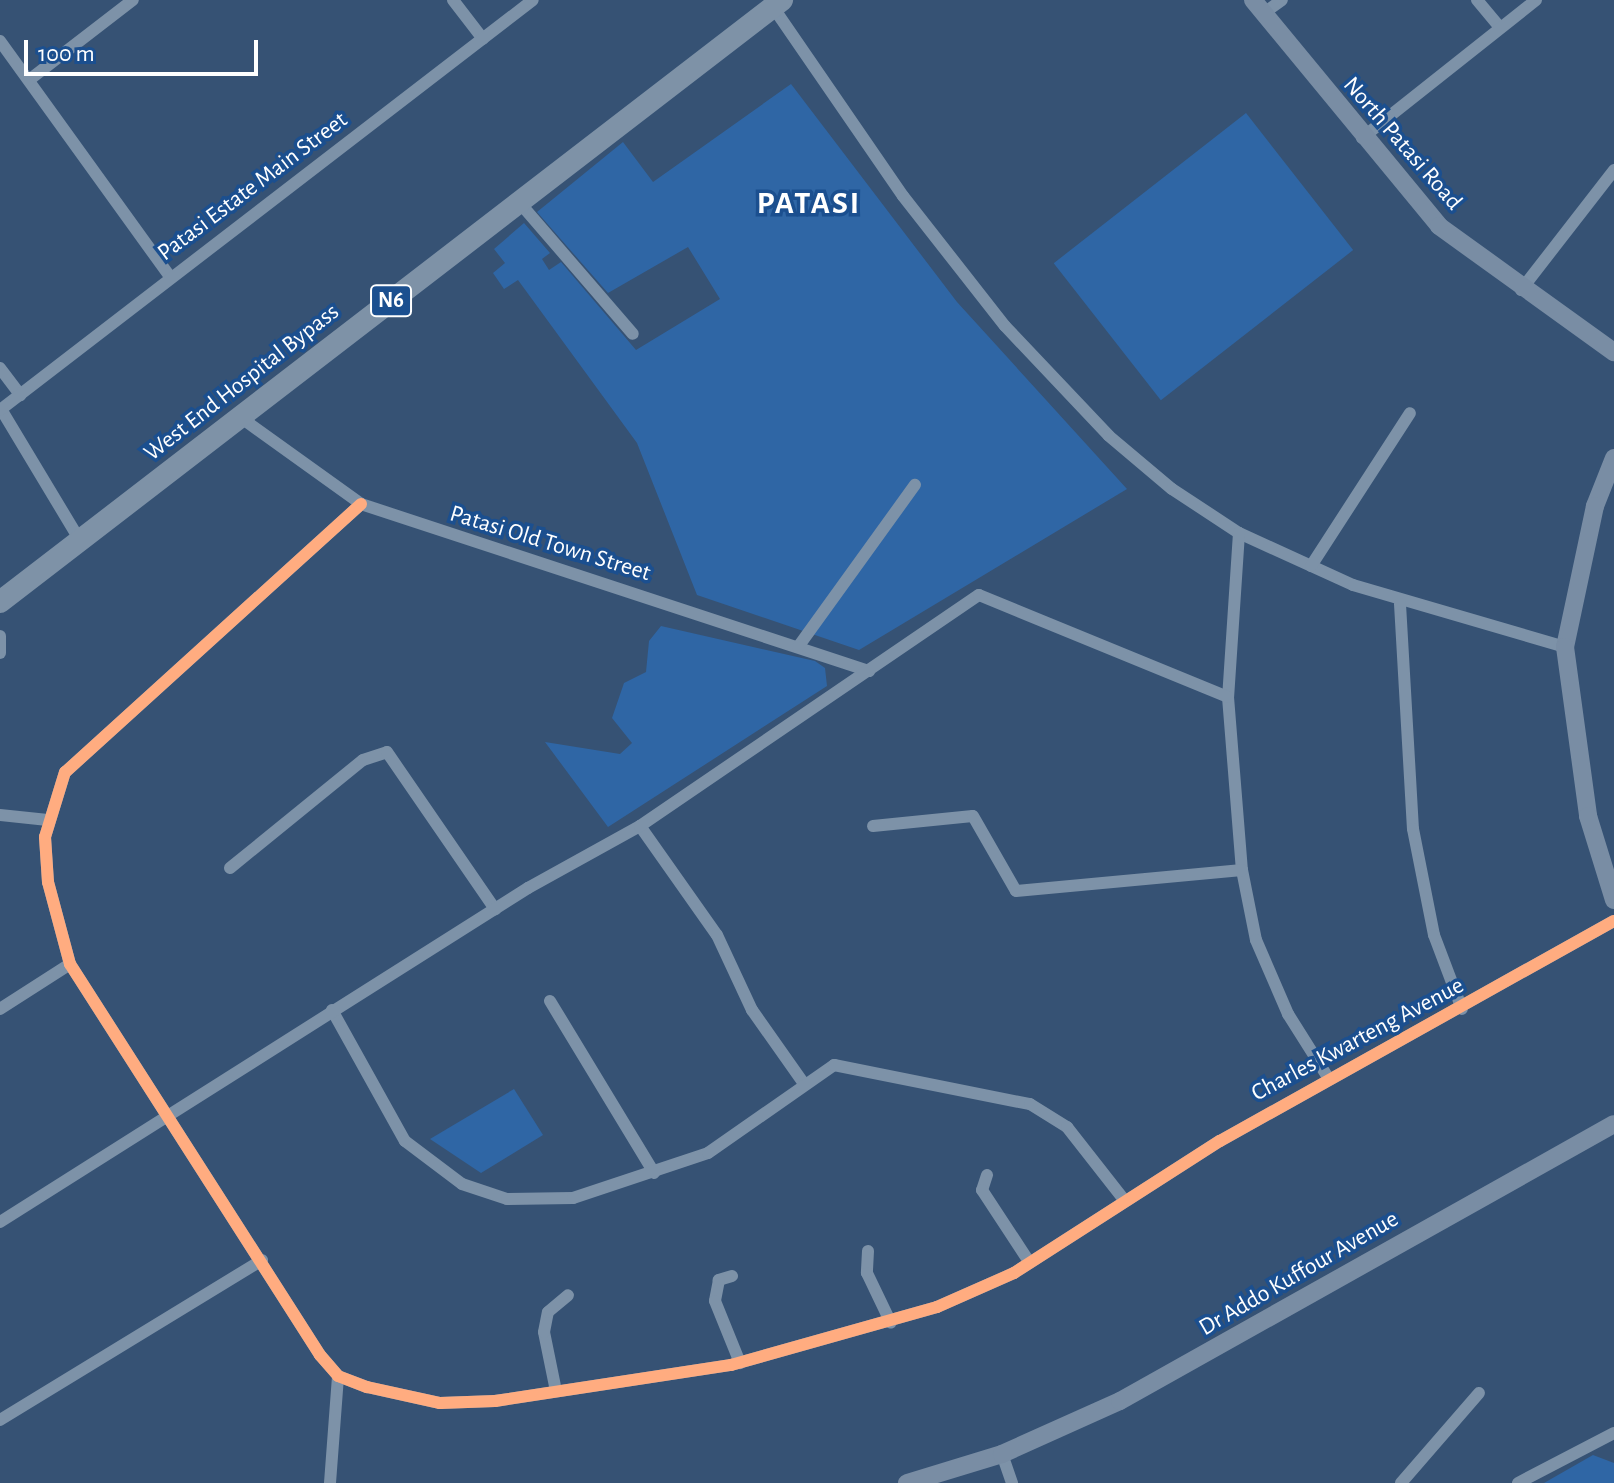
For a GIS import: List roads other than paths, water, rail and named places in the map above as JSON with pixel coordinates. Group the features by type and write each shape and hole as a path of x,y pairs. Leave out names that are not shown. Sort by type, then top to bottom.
{"highway":[{"name":"West End Hospital Bypass","path":"0,602 778,4"}],"street":[{"path":"29,80 133,0"},
{"path":"453,0 483,39"},
{"name":"Patasi Estate Main Street","path":"1,410 533,0"},
{"path":"1258,6 1282,0"},
{"path":"1477,0 1500,27"},
{"path":"1362,138 1536,0"},
{"path":"778,4 903,196 1005,326 1109,436 1239,533 1400,604 1565,647"},
{"name":"North Patasi Road","path":"1258,6 1362,138 1439,226 1521,290 1614,352"},
{"path":"0,41 171,278"},
{"path":"1521,290 1614,170"},
{"path":"519,202 633,334"},
{"path":"0,368 20,395"},
{"path":"1,410 81,542"},
{"path":"1311,566 1410,413"},
{"name":"Patasi Old Town Street","path":"240,417 361,504 869,671"},
{"path":"1614,458 1595,506 1565,647 1588,816 1614,900"},
{"path":"798,647 915,485"},
{"path":"330,1483 338,1376 70,964 48,882 48,820 65,772 361,504"},
{"path":"1239,533 1228,697 1242,870 1256,940 1288,1014 1329,1079"},
{"path":"0,1222 495,909 640,826 968,600 991,594 1228,697"},
{"path":"1400,604 1413,829 1434,935 1462,1009"},
{"path":"0,636 0,653"},
{"path":"230,868 363,760 387,752 495,909"},
{"path":"0,815 48,820"},
{"path":"873,826 973,816 1016,891 1242,870"},
{"path":"640,826 717,935 752,1010 802,1081"},
{"name":"Charles Kwarteng Avenue","path":"338,1376 440,1403 556,1391 740,1363 891,1323 1030,1263 1125,1201 1329,1079 1462,1009 1614,921"},
{"path":"0,1009 70,964"},
{"path":"550,1001 654,1173"},
{"path":"332,1010 405,1141 462,1184 544,1201 654,1173 744,1133 802,1081 834,1065 1030,1104 1067,1127 1125,1201"},
{"name":"Dr Addo Kuffour Avenue","path":"907,1483 1002,1454 1188,1366 1614,1124"},
{"path":"987,1175 982,1190 1030,1263"},
{"path":"868,1251 867,1273 891,1323"},
{"path":"0,1420 262,1260"},
{"path":"732,1276 719,1280 715,1301 740,1363"},
{"path":"556,1391 544,1332 548,1312 568,1295"},
{"path":"1401,1483 1479,1393"},
{"path":"1518,1483 1614,1433"},
{"path":"1002,1454 1012,1483"}],"district":[{"name":"PATASI","path":"809,203"}]}
